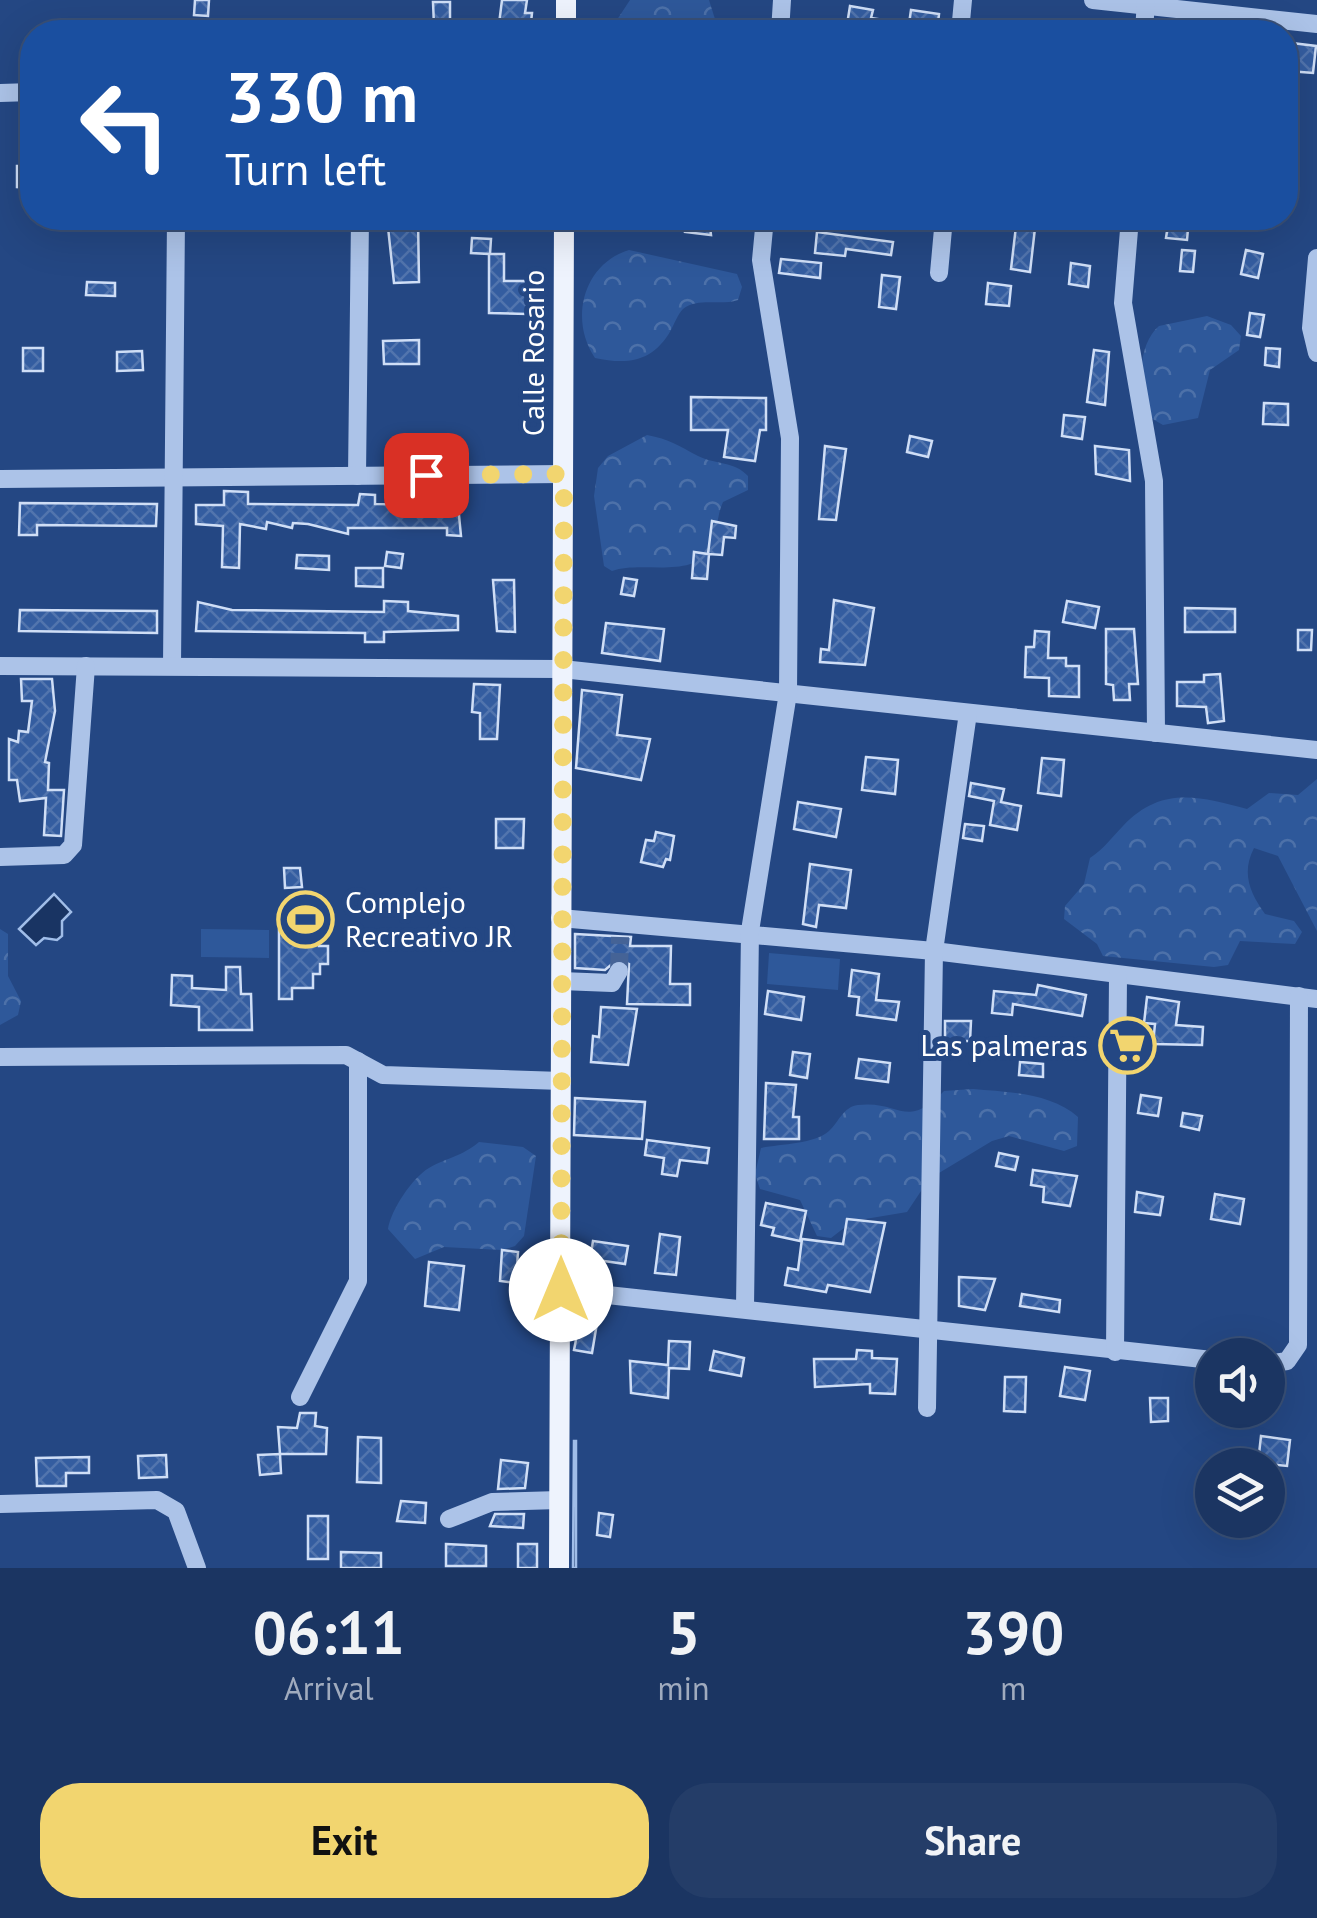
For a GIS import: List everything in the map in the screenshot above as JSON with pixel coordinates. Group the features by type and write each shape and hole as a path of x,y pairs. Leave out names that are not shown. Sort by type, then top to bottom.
{"main road":[{"name":"Calle Rosario","path":"558,1568 564,230"}],"street":[{"path":"1093,0 1284,20"},
{"path":"172,665 176,230"},
{"path":"357,476 360,230"},
{"path":"745,1307 750,931 788,693 790,438 761,260 764,230"},
{"path":"939,273 943,230"},
{"path":"1129,230 1123,303 1154,480 1156,733"},
{"path":"1317,258 1311,328 1317,353"},
{"path":"0,480 564,474"},
{"path":"0,666 562,669 1317,750"},
{"path":"0,857 64,855 73,845 86,666"},
{"path":"927,1408 934,951 968,712"},
{"path":"560,918 620,929 750,931 1308,997 1298,1345 1285,1361"},
{"path":"561,981 612,983 619,971"},
{"path":"1116,1352 1118,976"},
{"path":"0,1057 346,1055 383,1075 562,1081"},
{"path":"300,1397 358,1281 358,1061"},
{"path":"561,1290 1195,1359"},
{"path":"0,1504 156,1500 176,1511 197,1568"},
{"path":"449,1518 492,1502 558,1500"}],"green space":[{"path":"630,0 709,0 715,20 617,20"},
{"path":"629,250 737,274 742,287 738,300 689,305 679,314 664,341 639,359 595,358 583,327 585,295 601,267"},
{"path":"1207,316 1231,325 1241,336 1239,350 1210,370 1198,418 1163,425 1144,414 1141,380 1147,344 1159,326"},
{"path":"647,435 737,468 748,476 748,490 723,502 713,543 692,564 612,571 604,566 594,496 598,468 608,456"},
{"path":"1317,779 1317,931 1278,856 1254,848 1248,866 1252,890 1265,914 1294,921 1302,932 1295,944 1240,941 1228,965 1214,967 1103,956 1097,944 1064,919 1065,906 1084,884 1090,858 1152,804 1197,798 1247,809 1269,793 1298,795"},
{"path":"0,929 8,934 8,976 21,1001 18,1015 0,1025"},
{"path":"201,929 269,930 269,958 201,957"},
{"path":"769,953 840,959 838,990 767,984"},
{"path":"973,1089 1028,1095 1067,1109 1078,1117 1077,1146 1064,1151 1009,1136 992,1141 929,1179 907,1212 853,1221 831,1238 817,1236 800,1200 760,1189 755,1174 761,1148 823,1135 853,1106 884,1106 911,1112 931,1103 944,1091"},
{"path":"479,1142 523,1147 536,1156 524,1236 515,1246 502,1250 444,1247 415,1259 388,1229 398,1204 422,1173"}],"shaded area":[{"path":"54,894 71,912 62,921 62,936 57,940 44,938 36,945 19,929"},
{"path":"576,1441 576,1568 573,1568"}],"building":[{"path":"195,0 209,0 208,16 194,15"},
{"path":"502,0 527,0 525,13 532,13 531,20 500,20"},
{"path":"433,2 450,2 450,20 434,20"},
{"path":"850,6 873,10 871,18 884,20 848,20"},
{"path":"911,10 939,14 938,20 910,20"},
{"path":"1298,44 1316,46 1313,73 1298,72"},
{"path":"17,166 20,166 20,187"},
{"path":"388,230 418,230 419,282 394,283"},
{"path":"710,230 711,235 685,232"},
{"path":"1016,230 1035,230 1030,272 1011,269"},
{"path":"1167,230 1188,230 1187,240 1166,238"},
{"path":"817,232 893,242 891,255 846,249 845,256 815,253"},
{"path":"472,238 491,239 490,254 504,254 504,281 527,281 527,314 489,313 489,254 471,253"},
{"path":"1182,250 1195,251 1193,272 1180,271"},
{"path":"1246,250 1263,254 1258,278 1241,274"},
{"path":"781,259 821,263 820,278 779,273"},
{"path":"1071,263 1090,266 1088,287 1069,284"},
{"path":"882,275 900,277 896,309 879,307"},
{"path":"87,282 115,283 115,296 86,295"},
{"path":"988,283 1011,286 1009,306 986,304"},
{"path":"1250,313 1264,315 1260,337 1247,335"},
{"path":"419,340 419,364 384,364 383,341"},
{"path":"23,348 43,348 43,371 23,371"},
{"path":"1266,348 1280,349 1279,367 1265,365"},
{"path":"1094,350 1109,352 1105,405 1087,402"},
{"path":"142,351 143,370 117,371 117,352"},
{"path":"691,397 766,398 766,430 760,430 755,461 724,457 728,430 691,430"},
{"path":"1264,403 1288,404 1288,425 1263,424"},
{"path":"1064,415 1085,417 1082,439 1062,436"},
{"path":"910,436 932,441 928,457 907,452"},
{"path":"825,446 846,449 836,520 819,519"},
{"path":"1095,446 1129,450 1130,481 1096,474"},
{"path":"224,491 248,492 248,504 358,505 360,494 375,495 375,504 458,505 461,536 447,535 447,528 348,528 348,534 308,524 293,523 292,528 267,522 266,529 240,524 239,568 222,567 223,526 196,524 196,505 224,505"},
{"path":"20,503 157,504 156,526 37,525 37,535 19,535"},
{"path":"712,521 736,526 735,538 724,537 722,555 709,554 707,579 692,578 694,552 708,554"},
{"path":"387,552 403,554 401,568 385,566"},
{"path":"297,555 329,556 329,570 296,568"},
{"path":"356,568 383,568 383,587 356,586"},
{"path":"624,578 637,580 634,596 621,594"},
{"path":"493,580 514,580 515,632 497,631"},
{"path":"834,600 874,608 865,665 820,662 821,649 829,650"},
{"path":"384,601 408,602 408,611 458,616 458,630 384,632 384,642 365,642 365,633 196,631 198,602 232,610 384,612"},
{"path":"1067,601 1099,607 1095,628 1063,622"},
{"path":"1185,608 1235,609 1235,632 1185,632"},
{"path":"20,610 157,611 157,633 19,631"},
{"path":"606,623 664,629 660,661 602,653"},
{"path":"1106,629 1134,629 1138,684 1129,684 1130,700 1114,700 1113,685 1106,684"},
{"path":"1298,630 1312,630 1311,650 1298,650"},
{"path":"1035,631 1049,632 1048,658 1066,658 1066,666 1079,666 1079,697 1049,696 1049,678 1025,677 1026,647 1034,647"},
{"path":"1220,674 1224,721 1208,723 1206,707 1177,706 1177,682 1204,682 1204,675"},
{"path":"21,679 52,679 55,711 45,762 49,763 48,790 64,790 61,836 44,835 46,798 20,801 17,780 9,780 9,739 18,742 19,731 28,732 32,701 22,701"},
{"path":"474,684 500,685 497,739 480,739 480,713 472,712"},
{"path":"582,690 622,695 617,735 650,739 641,780 576,768"},
{"path":"866,757 898,760 895,794 862,790"},
{"path":"1042,758 1064,760 1061,796 1038,793"},
{"path":"971,783 1004,789 1001,802 1021,806 1017,830 990,825 994,801 969,796"},
{"path":"798,802 841,809 836,837 794,829"},
{"path":"496,819 524,819 523,848 496,848"},
{"path":"965,824 984,826 982,841 963,838"},
{"path":"656,832 674,836 670,860 666,859 663,867 641,862 646,840 654,841"},
{"path":"810,864 851,870 846,908 819,905 816,927 803,924"},
{"path":"284,868 300,868 302,887 285,888"},
{"path":"279,930 319,930 319,946 328,946 328,964 320,964 320,974 313,974 313,988 292,988 292,999 279,999"},
{"path":"575,934 631,937 630,946 671,946 670,984 690,984 690,1005 627,1004 629,964 618,959 605,970 575,968"},
{"path":"226,967 240,967 241,994 251,994 252,1030 199,1030 199,1007 171,1005 172,975 192,976 192,988 226,990"},
{"path":"852,970 879,974 876,1000 899,1002 896,1020 857,1015 859,997 849,996"},
{"path":"1038,985 1086,995 1082,1016 1013,1004 1012,1015 992,1013 994,991 1036,995"},
{"path":"768,991 804,997 801,1020 765,1014"},
{"path":"1147,997 1179,1002 1176,1025 1203,1027 1202,1045 1153,1044 1155,1024 1144,1023"},
{"path":"601,1007 637,1009 628,1065 591,1062 593,1036 599,1037"},
{"path":"945,1021 971,1021 970,1041 945,1041"},
{"path":"793,1052 810,1054 807,1078 790,1075"},
{"path":"859,1059 890,1063 888,1082 856,1078"},
{"path":"1020,1062 1043,1064 1043,1077 1019,1075"},
{"path":"766,1083 796,1085 793,1117 799,1117 799,1139 764,1139"},
{"path":"1141,1095 1161,1098 1158,1116 1138,1113"},
{"path":"575,1098 645,1102 642,1139 574,1135"},
{"path":"1183,1113 1202,1116 1199,1130 1181,1126"},
{"path":"647,1140 709,1148 707,1163 680,1160 677,1176 662,1174 664,1158 645,1155"},
{"path":"999,1153 1018,1157 1015,1170 996,1166"},
{"path":"1033,1170 1077,1176 1070,1206 1043,1202 1044,1187 1031,1185"},
{"path":"1137,1192 1163,1197 1160,1215 1135,1212"},
{"path":"1215,1194 1244,1199 1240,1224 1211,1219"},
{"path":"766,1203 806,1211 800,1241 772,1235 774,1228 761,1225"},
{"path":"847,1219 885,1223 870,1292 828,1285 826,1292 785,1285 788,1268 798,1270 802,1239 843,1244"},
{"path":"660,1234 680,1237 676,1275 655,1273"},
{"path":"593,1241 628,1246 625,1264 590,1259"},
{"path":"502,1250 518,1252 516,1283 500,1281"},
{"path":"429,1262 464,1266 459,1310 425,1306"},
{"path":"959,1277 995,1279 985,1310 959,1306"},
{"path":"1022,1294 1060,1300 1059,1312 1020,1306"},
{"path":"581,1314 598,1317 592,1353 574,1350"},
{"path":"669,1341 690,1342 689,1369 669,1368 668,1398 631,1393 630,1361 668,1365"},
{"path":"857,1350 872,1351 872,1358 897,1359 895,1394 870,1393 870,1384 815,1387 814,1359 856,1359"},
{"path":"714,1351 744,1358 741,1376 710,1370"},
{"path":"1065,1367 1090,1371 1085,1400 1060,1396"},
{"path":"1005,1377 1026,1377 1025,1412 1004,1411"},
{"path":"1150,1398 1168,1398 1168,1421 1151,1422"},
{"path":"300,1413 316,1413 315,1426 327,1428 326,1454 280,1454 278,1427 297,1428"},
{"path":"1261,1436 1290,1440 1287,1466 1285,1448 1260,1448"},
{"path":"358,1437 381,1438 381,1483 357,1482"},
{"path":"280,1454 281,1473 260,1475 258,1455"},
{"path":"166,1455 167,1477 139,1478 138,1456"},
{"path":"89,1457 89,1473 66,1473 66,1486 37,1486 36,1458"},
{"path":"501,1460 528,1463 525,1488 498,1489"},
{"path":"401,1501 426,1503 425,1523 397,1521"},
{"path":"599,1513 613,1515 610,1537 597,1535"},
{"path":"495,1514 524,1514 523,1528 490,1526"},
{"path":"308,1516 328,1516 328,1559 308,1559"},
{"path":"446,1544 486,1546 486,1566 446,1566"},
{"path":"518,1544 537,1544 537,1568 518,1568"},
{"path":"341,1552 381,1553 381,1568 341,1568"}],"tunnel":[{"path":"619,971 620,937"}],"place":[{"name":"Complejo Recreativo JR","path":"306,920"},
{"name":"Las palmeras","path":"1127,1046"}],"route":[{"path":"426,475 564,474 561,1290"}]}
